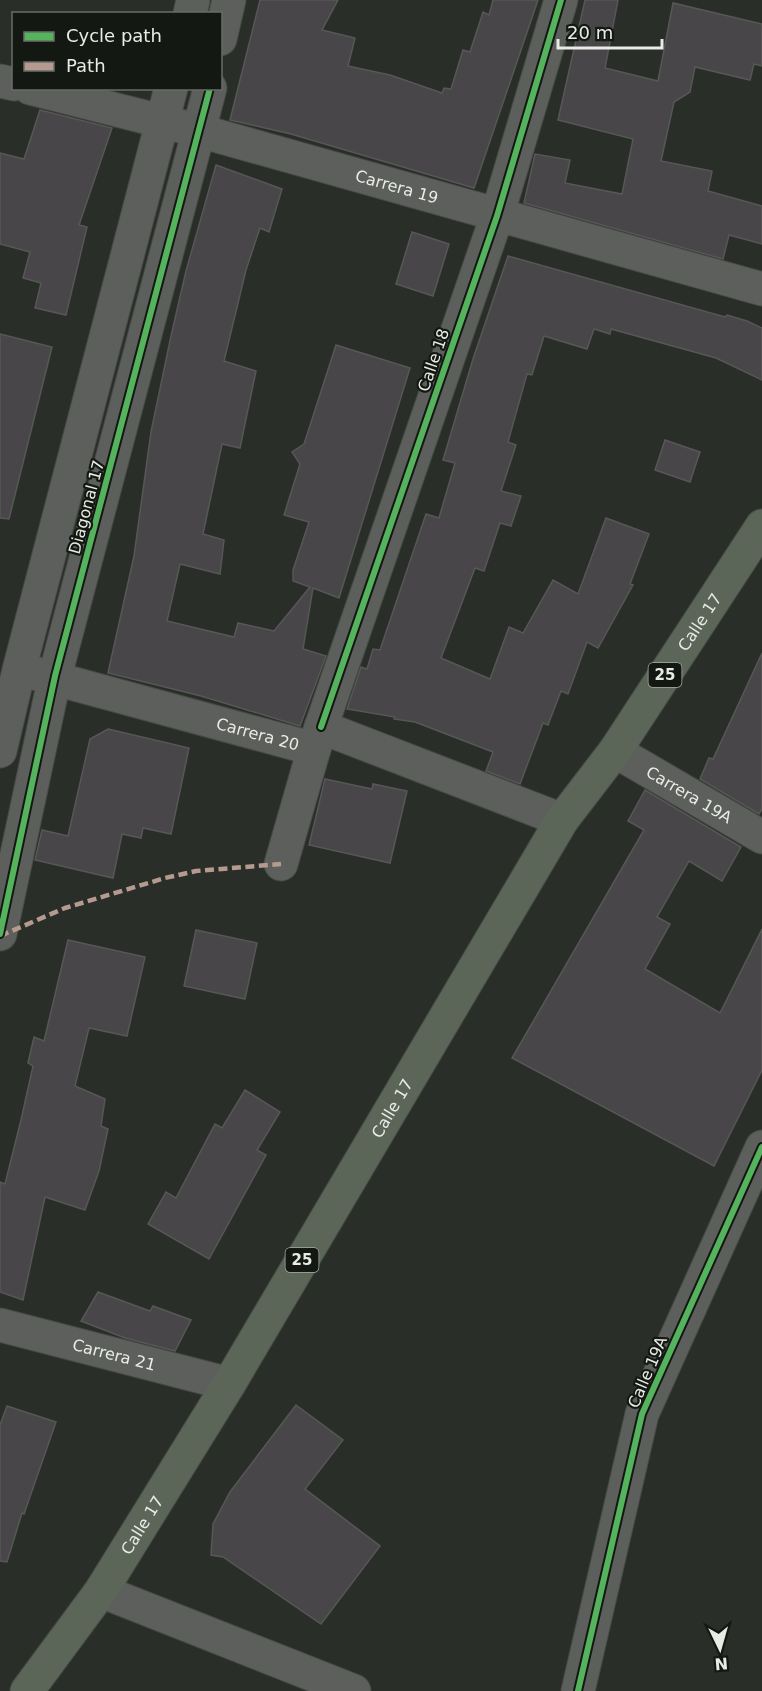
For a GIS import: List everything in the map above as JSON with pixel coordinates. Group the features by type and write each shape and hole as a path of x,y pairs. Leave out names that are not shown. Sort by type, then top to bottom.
{"highway":[{"name":"Calle 17","path":"27,1691 101,1591 228,1384 562,820 615,751 760,533"}],"street":[{"path":"222,30 229,0"},
{"name":"Calle 18","path":"281,864 317,738 497,216 561,0"},
{"name":"Carrera 19","path":"38,90 200,131 762,289"},
{"name":"Diagonal 17","path":"0,751 9,668 171,90"},
{"name":"Diagonal 17","path":"0,934 55,676 210,90"},
{"name":"Carrera 20","path":"9,668 55,676 317,738 562,820"},
{"name":"Carrera 19A","path":"615,751 762,837"},
{"name":"Calle 19A","path":"578,1691 642,1414 762,1147"},
{"name":"Carrera 21","path":"0,1324 228,1384"},
{"path":"101,1591 354,1691"}],"building":[{"path":"260,0 338,0 322,30 355,38 348,66 390,75 442,93 444,88 451,89 463,50 470,52 483,12 489,15 493,0 538,0 474,188 291,134 230,120"},
{"path":"585,0 618,0 605,68 658,81 673,3 762,24 762,66 754,64 750,80 695,67 690,92 674,102 661,161 712,171 708,191 762,206 762,244 729,235 723,259 524,203 535,154 570,160 565,183 622,194 633,139 558,120"},
{"path":"40,110 112,128 79,225 87,227 66,315 35,308 41,283 23,278 30,252 0,244 0,153 24,159"},
{"path":"216,165 282,189 269,232 260,228 246,270 224,361 256,371 240,448 222,444 203,534 224,540 220,574 180,564 167,621 234,637 238,623 274,631 310,587 293,581 293,570 309,522 284,515 300,464 292,452 304,444 336,345 410,368 339,598 313,588 303,649 326,656 300,726 201,696 108,673 134,556 151,432 171,336 186,271"},
{"path":"412,232 449,244 433,296 396,284"},
{"path":"508,256 725,317 727,315 762,328 762,380 716,358 611,329 610,334 594,329 587,349 544,336 532,375 527,374 508,442 516,445 501,491 521,496 511,526 500,523 484,571 475,568 441,658 490,679 509,627 523,633 553,580 578,594 606,518 649,534 630,584 633,585 598,648 587,642 568,694 561,691 548,725 543,723 520,784 486,771 493,752 415,722 347,709 361,667 367,669 373,649 380,650 426,514 439,518 455,463 443,460 473,359"},
{"path":"0,334 52,347 9,519 0,518"},
{"path":"665,440 700,452 690,482 655,470"},
{"path":"762,653 762,809 759,814 700,779 709,758 713,759"},
{"path":"108,729 189,748 171,834 143,828 141,838 122,834 113,878 35,860 42,830 68,836 90,739"},
{"path":"325,779 372,789 373,784 407,791 390,863 309,845"},
{"path":"645,790 741,847 722,881 689,861 657,917 670,924 645,969 720,1013 762,929 762,1070 714,1166 512,1058 644,830 628,821"},
{"path":"196,930 257,943 245,999 184,986"},
{"path":"68,940 145,957 127,1036 89,1028 75,1086 105,1099 101,1126 108,1129 99,1171 85,1210 45,1197 23,1300 0,1292 0,1182 5,1184 21,1120 33,1066 28,1063 34,1037 44,1041"},
{"path":"245,1090 280,1112 257,1150 266,1155 209,1259 148,1224 166,1192 176,1198 215,1124 222,1128"},
{"path":"98,1292 150,1311 153,1306 191,1320 175,1351 125,1338 81,1321"},
{"path":"296,1405 343,1440 305,1489 380,1546 321,1624 223,1557 211,1555 213,1524 230,1492"},
{"path":"7,1406 56,1422 24,1514 22,1513 7,1562 0,1561 0,1425"}],"marked path":[{"path":"0,936 65,908 165,878 196,871 281,864"}],"cycle path":[{"path":"321,727 497,216 561,0"},
{"path":"0,934 55,676 209,90"},
{"path":"578,1691 642,1414 762,1147"}]}
